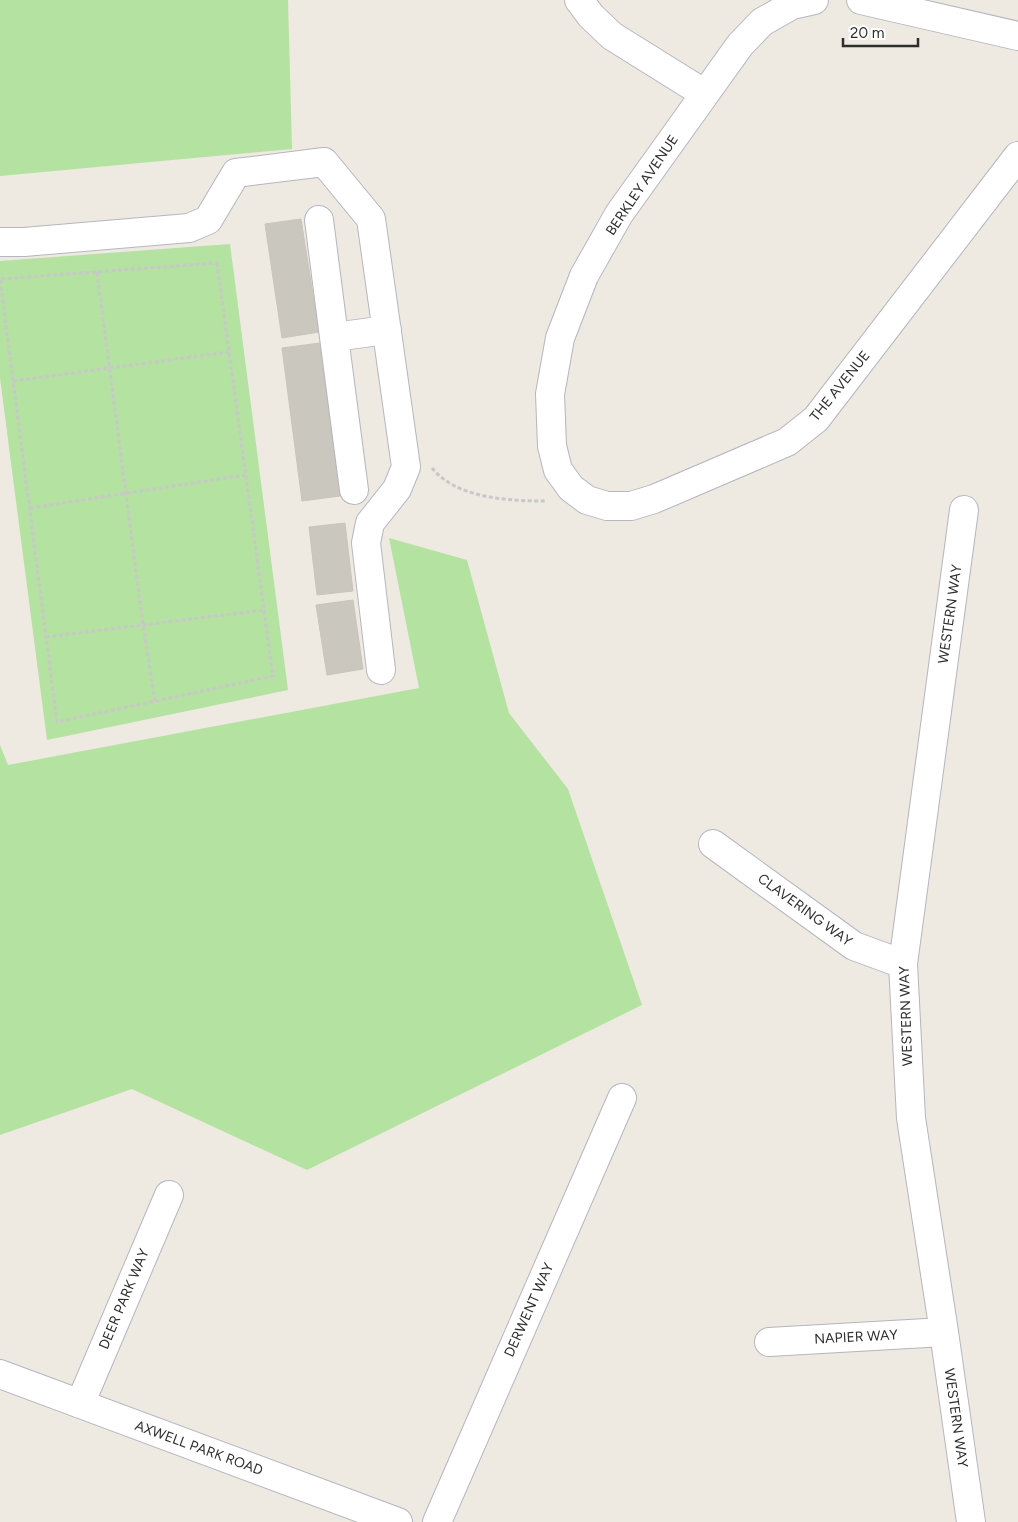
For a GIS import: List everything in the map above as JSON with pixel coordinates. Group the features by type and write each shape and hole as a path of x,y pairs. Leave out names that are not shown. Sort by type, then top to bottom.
{"street":[{"path":"579,0 591,16 612,36 705,94"},
{"name":"BERKLEY AVENUE","path":"587,500 571,488 558,470 552,446 550,394 560,338 584,276 619,214 740,45 762,22 792,6 814,0"},
{"path":"861,0 1018,36"},
{"name":"THE AVENUE","path":"587,500 607,506 630,506 654,499 787,442 816,419 1018,156"},
{"path":"0,242 24,242 189,228 208,220 236,173 324,162 371,219 406,467 398,490 370,523 366,543 381,670"},
{"path":"320,220 354,490"},
{"path":"334,337 387,330"},
{"name":"WESTERN WAY","path":"964,510 903,964 910,1118 944,1332 971,1522"},
{"name":"CLAVERING WAY","path":"713,844 854,946 903,964"},
{"name":"DERWENT WAY","path":"437,1522 622,1098"},
{"name":"DEER PARK WAY","path":"80,1404 169,1195"},
{"name":"NAPIER WAY","path":"769,1342 944,1332"},
{"name":"AXWELL PARK ROAD","path":"0,1374 398,1522"}],"path":[{"path":"217,263 229,352 273,676 57,722 0,279 217,263"},
{"path":"97,272 143,625 155,701"},
{"path":"13,381 229,352"},
{"path":"430,466 436,473 455,486 497,499 520,501 587,500"},
{"path":"30,508 246,475"},
{"path":"46,637 264,610"}],"green space":[{"path":"0,0 288,0 292,149 0,176"},
{"path":"230,244 288,690 47,740 0,378 0,261"},
{"path":"389,538 467,560 509,713 568,789 642,1005 307,1170 132,1089 0,1135 0,745 8,765 419,688"}],"building":[{"path":"301,219 319,332 282,338 265,224"},
{"path":"320,343 340,496 302,501 282,348"},
{"path":"345,523 353,591 317,595 309,527"},
{"path":"353,600 363,669 327,675 316,605"}]}
